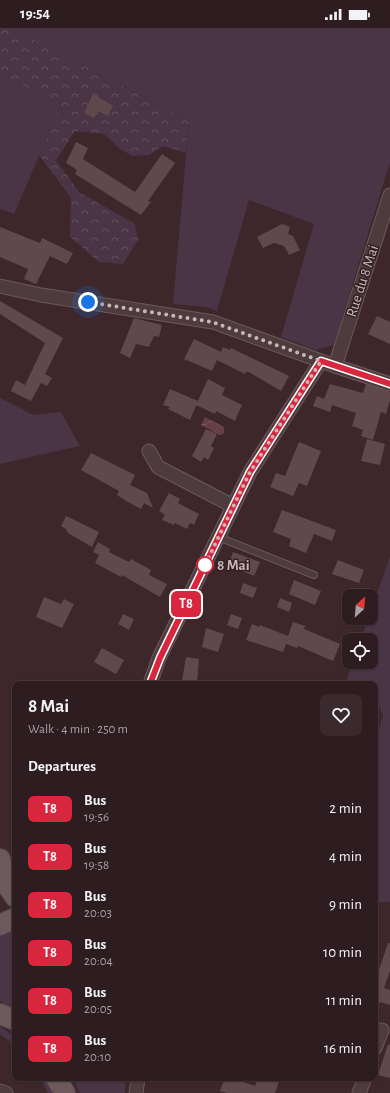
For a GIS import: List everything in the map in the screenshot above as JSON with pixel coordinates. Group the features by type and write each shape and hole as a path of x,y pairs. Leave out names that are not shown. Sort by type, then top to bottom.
{"main road":[{"path":"0,859 5,882 12,892"},
{"path":"0,925 12,919"},
{"path":"0,1014 12,1019"},
{"path":"58,1081 65,1093"},
{"path":"67,1081 71,1093"}],"street":[{"name":"Rue du 8 Mai","path":"335,366 390,195"},
{"path":"0,286 41,295 212,322 390,384"},
{"path":"151,681 160,658 250,472 321,361"},
{"path":"149,451 158,466 233,506"},
{"path":"378,1040 382,1030"},
{"path":"136,1093 138,1081"},
{"path":"359,1093 364,1081"},
{"path":"0,1091 6,1093"}],"lane":[{"path":"218,537 314,575"}],"green space":[{"path":"0,28 12,28 189,121 186,153 163,146 149,155 133,156 120,149 104,134 75,131 56,160 79,192 135,224 138,240 123,264 99,262 70,237 71,198 39,155 61,105 20,85 0,72"},
{"path":"12,28 390,28 390,162 334,345 315,350 281,337 314,224 249,200 217,311 206,307 173,304 189,121"},
{"path":"0,72 20,85 61,105 14,214 0,209"},
{"path":"0,398 33,415 61,412 80,446 0,464"},
{"path":"390,556 390,902 378,902 378,733 383,715 378,704 378,681 346,681 350,669 378,669 378,633 363,633 366,625 378,625 378,591"},
{"path":"12,929 12,1007 7,1006 0,1001 0,935"},
{"path":"0,1026 12,1035 12,1043 0,1034"},
{"path":"42,1081 49,1081 56,1093 48,1093"},
{"path":"75,1081 126,1081 125,1093 79,1093"}],"water":[{"path":"205,417 224,427 224,433 220,435 201,425"}],"building":[{"path":"93,94 113,106 108,116 98,111 94,118 84,113"},
{"path":"76,142 88,148 83,159 135,192 162,154 175,163 148,201 151,202 141,215 75,174 77,170 66,163"},
{"path":"282,224 290,227 288,234 293,236 300,250 289,255 284,246 274,243 263,248 257,237"},
{"path":"0,227 40,243 42,238 73,253 67,264 50,256 36,284 24,279 28,269 0,257"},
{"path":"0,301 63,338 45,374 52,378 47,386 41,383 31,401 11,391 16,380 25,385 45,343 0,314"},
{"path":"377,316 390,322 390,344 368,334"},
{"path":"134,318 162,325 159,337 154,336 149,347 136,344 130,358 120,353"},
{"path":"194,339 221,352 223,347 230,350 231,348 289,376 281,391 247,371 245,374 217,360 212,371 184,359"},
{"path":"208,379 225,388 222,395 242,405 235,421 216,411 215,414 196,405"},
{"path":"330,384 363,393 366,384 390,392 390,400 386,414 381,412 373,440 361,436 363,430 352,426 356,413 332,405 330,412 313,406 317,396 324,399"},
{"path":"170,389 198,401 190,420 168,409 170,407 163,405"},
{"path":"206,429 217,434 211,446 214,448 208,460 204,457 201,462 192,456"},
{"path":"367,439 385,444 380,465 361,461"},
{"path":"299,442 321,451 307,486 299,483 293,496 270,487 276,473 285,476"},
{"path":"91,453 135,475 130,485 147,493 153,508 144,503 141,509 117,495 119,491 81,470"},
{"path":"169,493 180,499 178,503 199,514 194,525 190,523 187,529 175,523 174,525 162,520 165,515 159,511"},
{"path":"282,510 336,530 332,541 314,534 306,553 289,546 291,539 273,532"},
{"path":"66,516 99,532 92,547 68,533 66,529 61,526"},
{"path":"98,542 110,549 109,552 129,562 131,559 151,570 149,575 167,584 160,597 122,575 121,577 95,563 99,555 93,552"},
{"path":"233,552 260,562 254,576 228,565"},
{"path":"338,560 364,570 359,583 332,574"},
{"path":"294,580 321,591 315,605 289,594"},
{"path":"243,583 257,588 253,598 240,593"},
{"path":"44,597 61,604 64,599 74,604 62,628 36,617"},
{"path":"280,598 292,603 289,612 277,607"},
{"path":"123,614 134,619 129,630 118,624"},
{"path":"231,614 242,618 238,629 227,625"},
{"path":"293,622 305,626 304,629 340,644 333,661 298,646 297,648 286,644 283,652 246,640 252,624 259,627 260,625 288,636"},
{"path":"206,628 224,634 218,652 202,647"},
{"path":"102,648 124,660 116,674 94,662"},
{"path":"186,657 199,659 197,681 182,681"},
{"path":"388,943 390,943 390,971 384,988 390,990 390,1005 380,1002 378,1007 378,973"},
{"path":"388,1044 390,1045 390,1078 378,1075"},
{"path":"224,1081 240,1081 255,1086 257,1081 279,1081 275,1093 227,1093 220,1091"}],"bus line":[{"name":"T8","path":"151,681 160,658 250,472 321,361 390,384"}],"place":[{"name":"8 Mai","path":"205,565"}],"route":[{"path":"88,302 212,322 321,361 250,472 205,565"}]}
